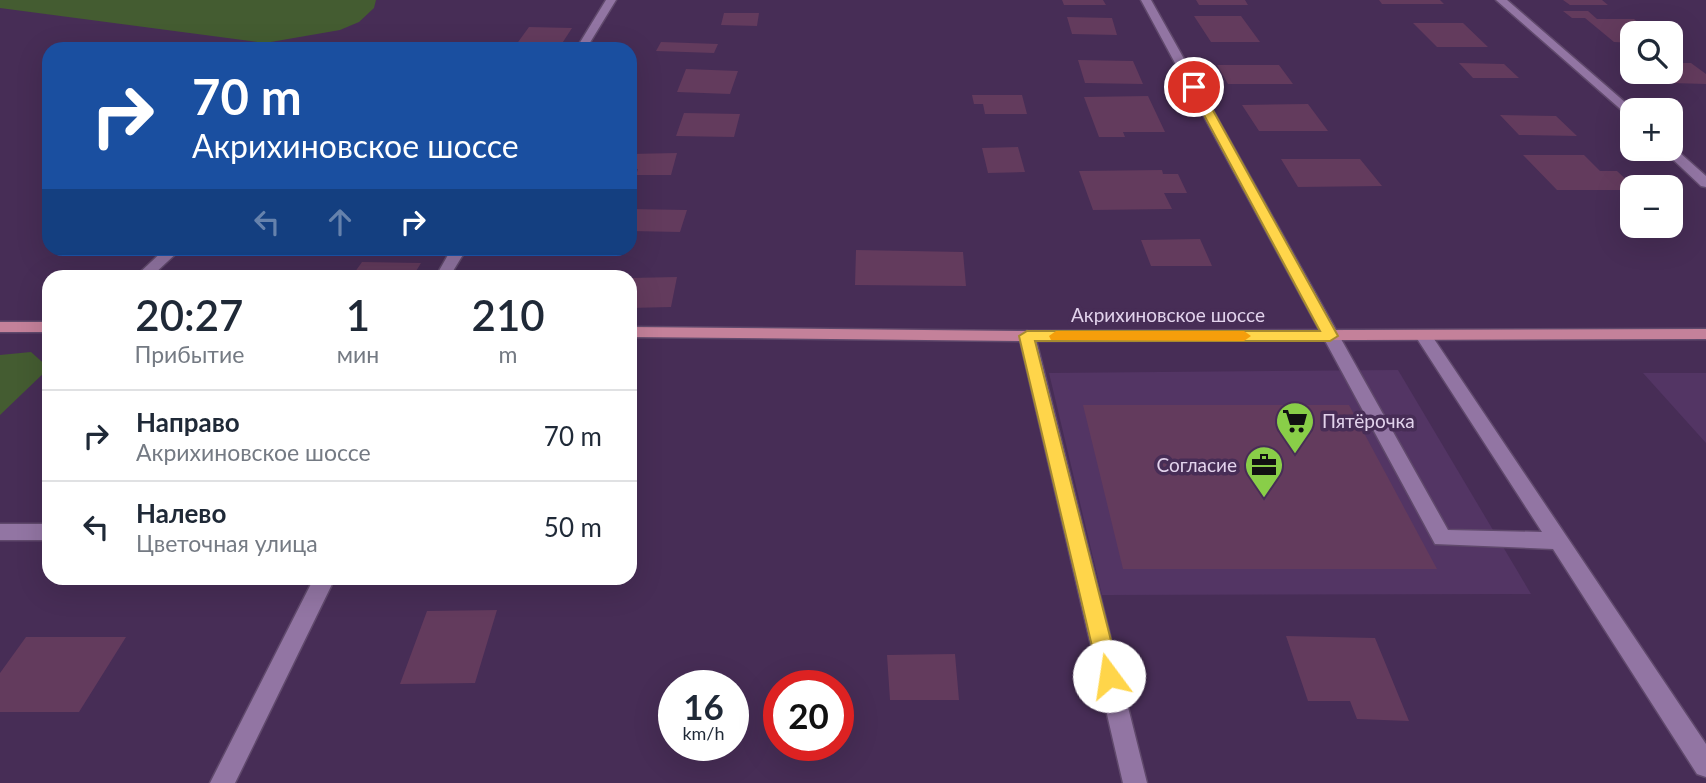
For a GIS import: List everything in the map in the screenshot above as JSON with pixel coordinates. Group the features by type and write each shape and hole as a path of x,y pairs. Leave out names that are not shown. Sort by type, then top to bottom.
{"main road":[{"path":"0,327 42,327"},
{"name":"Акрихиновское шоссе","path":"637,332 1424,337 1706,334"}],"street":[{"path":"585,42 611,0"},
{"path":"1146,0 1442,538 1558,541"},
{"path":"1502,0 1620,104"},
{"path":"1683,161 1706,183"},
{"path":"150,270 166,256"},
{"path":"1027,336 1135,783"},
{"path":"1424,337 1706,765"},
{"path":"0,532 42,531"},
{"path":"222,783 321,585"}],"shaded area":[{"path":"1398,370 1531,594 1102,595 1049,373"},
{"path":"1643,373 1706,373 1706,443"}],"green space":[{"path":"0,0 376,0 374,8 359,22 340,30 271,42 0,8"},
{"path":"31,352 42,362 42,375 0,415 0,355"}],"building":[{"path":"1062,0 1103,0 1106,5 1064,5"},
{"path":"1196,0 1245,0 1248,5 1199,5"},
{"path":"1379,0 1440,0 1444,4 1382,4"},
{"path":"1563,0 1602,0 1608,5 1570,5"},
{"path":"1563,11 1588,11 1597,19 1637,21 1620,21 1620,42 1614,42 1585,18 1572,18"},
{"path":"724,13 759,13 757,26 721,25"},
{"path":"1194,16 1241,16 1260,42 1211,42"},
{"path":"1067,17 1112,18 1117,35 1072,34"},
{"path":"1413,23 1463,23 1488,47 1437,47"},
{"path":"529,27 572,28 563,42 518,42"},
{"path":"661,42 718,44 714,53 656,51"},
{"path":"1078,60 1133,61 1143,84 1085,83"},
{"path":"1459,63 1504,64 1519,78 1473,78"},
{"path":"1683,63 1691,63 1706,74 1706,84 1683,83"},
{"path":"1217,65 1279,65 1293,84 1228,84"},
{"path":"686,69 738,71 730,94 677,92"},
{"path":"972,95 1022,95 1027,114 985,114 983,104 974,104"},
{"path":"1148,96 1165,132 1123,132 1125,137 1099,137 1084,97"},
{"path":"1308,104 1328,131 1259,131 1242,105"},
{"path":"684,113 740,114 734,137 676,136"},
{"path":"1500,115 1556,116 1577,136 1519,135"},
{"path":"1018,147 1025,172 988,173 982,148"},
{"path":"677,153 671,175 637,175 637,154"},
{"path":"1523,155 1584,155 1600,171 1617,171 1621,175 1620,190 1557,190"},
{"path":"1281,159 1360,159 1382,186 1298,187"},
{"path":"1162,170 1163,174 1178,174 1187,193 1164,193 1172,209 1093,210 1079,171"},
{"path":"637,209 687,210 680,232 637,231"},
{"path":"1200,239 1212,266 1151,266 1141,240"},
{"path":"856,250 963,252 966,286 855,285"},
{"path":"362,262 421,263 417,270 356,270"},
{"path":"677,277 671,307 637,308 637,278"},
{"path":"1083,405 1349,405 1437,569 1123,569"},
{"path":"497,610 475,683 400,684 427,611"},
{"path":"1286,636 1375,638 1409,721 1357,719 1350,701 1308,701"},
{"path":"26,637 126,637 79,712 0,712 0,673"},
{"path":"955,654 959,700 890,700 887,655"}],"slow traffic":[{"path":"1056,336 1244,336"}],"place":[{"name":"Пятёрочка","path":"1295,455"},
{"name":"Согласие","path":"1264,499"}],"route":[{"path":"1109,676 1027,336 1330,336 1194,87"}]}
